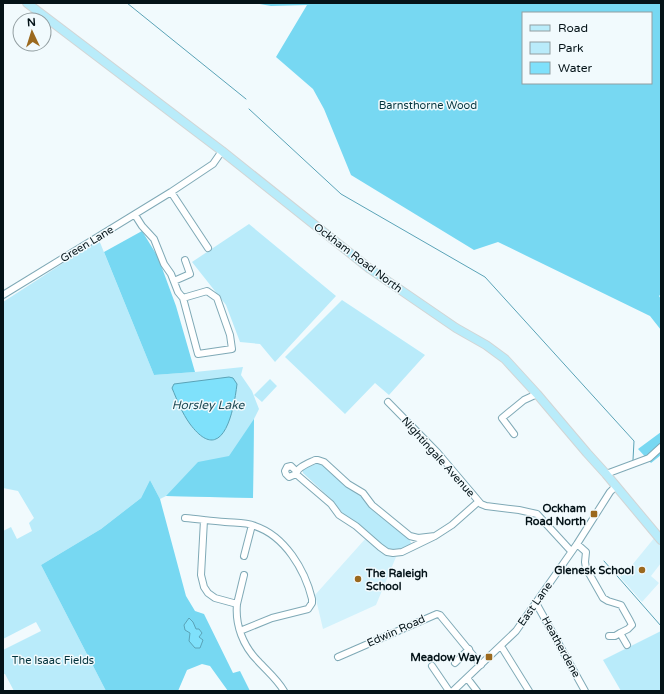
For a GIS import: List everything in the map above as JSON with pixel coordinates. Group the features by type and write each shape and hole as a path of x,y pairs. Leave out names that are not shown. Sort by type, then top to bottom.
{"main road":[{"name":"Ockham Road North","path":"27,3 222,151 370,268 456,328 486,345 505,359 606,474 661,540"}],"street":[{"name":"Green Lane","path":"3,295 171,192 213,164 222,151"},
{"path":"171,192 208,248"},
{"path":"135,214 142,226 154,239 164,264 171,274 178,292 183,298 198,354 232,349 230,335 217,298 207,291 183,298"},
{"path":"174,281 190,274 185,260"},
{"path":"514,434 502,418 524,400 537,394"},
{"name":"Nightingale Avenue","path":"388,402 442,457 478,502 486,506 537,514 571,552"},
{"path":"606,474 649,458 661,447"},
{"path":"411,548 414,542 413,538 372,505 363,493 348,484 321,460 315,460 299,468 296,472 331,504 339,515 356,526 385,550 396,553 402,552 411,548 435,536 452,525 478,502"},
{"name":"East Lane","path":"453,691 516,631 577,544 610,492 616,486"},
{"path":"185,518 252,525 261,528 290,553 303,574 312,601 310,608 272,618 240,631"},
{"path":"204,520 201,575 204,587 208,593 215,598 237,604"},
{"path":"244,556 252,525"},
{"path":"410,536 422,538 435,536"},
{"path":"577,544 584,548 586,552 584,562 586,568 603,598 621,606 632,625 615,636 609,636"},
{"path":"244,575 237,604 237,619 240,631 251,653 278,682 284,691"},
{"name":"Heatherdene","path":"536,603 585,691"},
{"name":"Edwin Road","path":"338,657 437,614 440,615 481,665"},
{"path":"620,633 627,645"},
{"path":"501,646 529,691"},
{"path":"455,663 468,649"},
{"path":"432,666 449,691"},
{"path":"467,678 477,691"}],"shaded area":[{"name":"Glenesk School","path":"655,537 661,545 661,563 651,576 659,583 642,602 620,577 626,569 628,570"},
{"name":"The Raleigh School","path":"366,538 386,556 396,557 376,605 323,629 315,595"}],"green space":[{"name":"Barnsthorne Wood","path":"254,3 661,3 661,294 659,296 661,299 661,330 650,316 498,242 474,250 351,175 324,109 313,89 276,57 307,5 271,6"},
{"path":"249,224 336,296 275,362 260,344 240,342 226,305 192,262"},
{"path":"142,231 158,257 176,306 195,372 154,375 104,252"},
{"name":"The Isaac Fields","path":"99,240 154,375 243,367 241,375 252,391 259,409 254,419 253,498 166,496 160,499 150,480 141,498 101,529 41,565 106,691 14,691 5,674 3,674 3,650 41,631 36,622 3,639 3,531 11,527 17,539 32,531 29,523 34,518 18,491 3,488 3,302"},
{"path":"342,300 425,355 389,395 375,383 345,414 285,357"},
{"path":"270,379 277,386 262,402 254,395"},
{"path":"254,419 253,498 166,496 198,462 229,456"},
{"path":"661,432 661,455 651,463 638,449"},
{"path":"321,463 358,491 408,536 411,543 410,547 393,551 385,548 358,523 345,516 331,499 303,473 303,469"},
{"path":"150,480 160,499 186,596 195,611 204,614 233,673 240,671 250,691 228,691 210,666 202,664 187,670 178,691 106,691 41,565 101,529 141,498"},
{"path":"661,631 661,691 621,691 603,660"}],"water":[{"name":"Horsley Lake","path":"229,377 233,378 237,384 230,420 219,438 211,440 201,436 190,424 182,411 172,388 174,384"},
{"path":"189,618 193,622 196,629 199,629 202,633 199,637 203,640 200,648 195,648 189,641 190,633 185,630 184,625"}],"waterway":[{"path":"127,3 246,99"},
{"path":"249,109 341,194 485,277 634,441 633,460"},
{"path":"604,561 661,626"}],"place":[{"name":"Ockham Road North","path":"594,514"},
{"name":"Glenesk School","path":"642,570"},
{"name":"The Raleigh School","path":"358,579"},
{"name":"Meadow Way","path":"489,657"}]}
